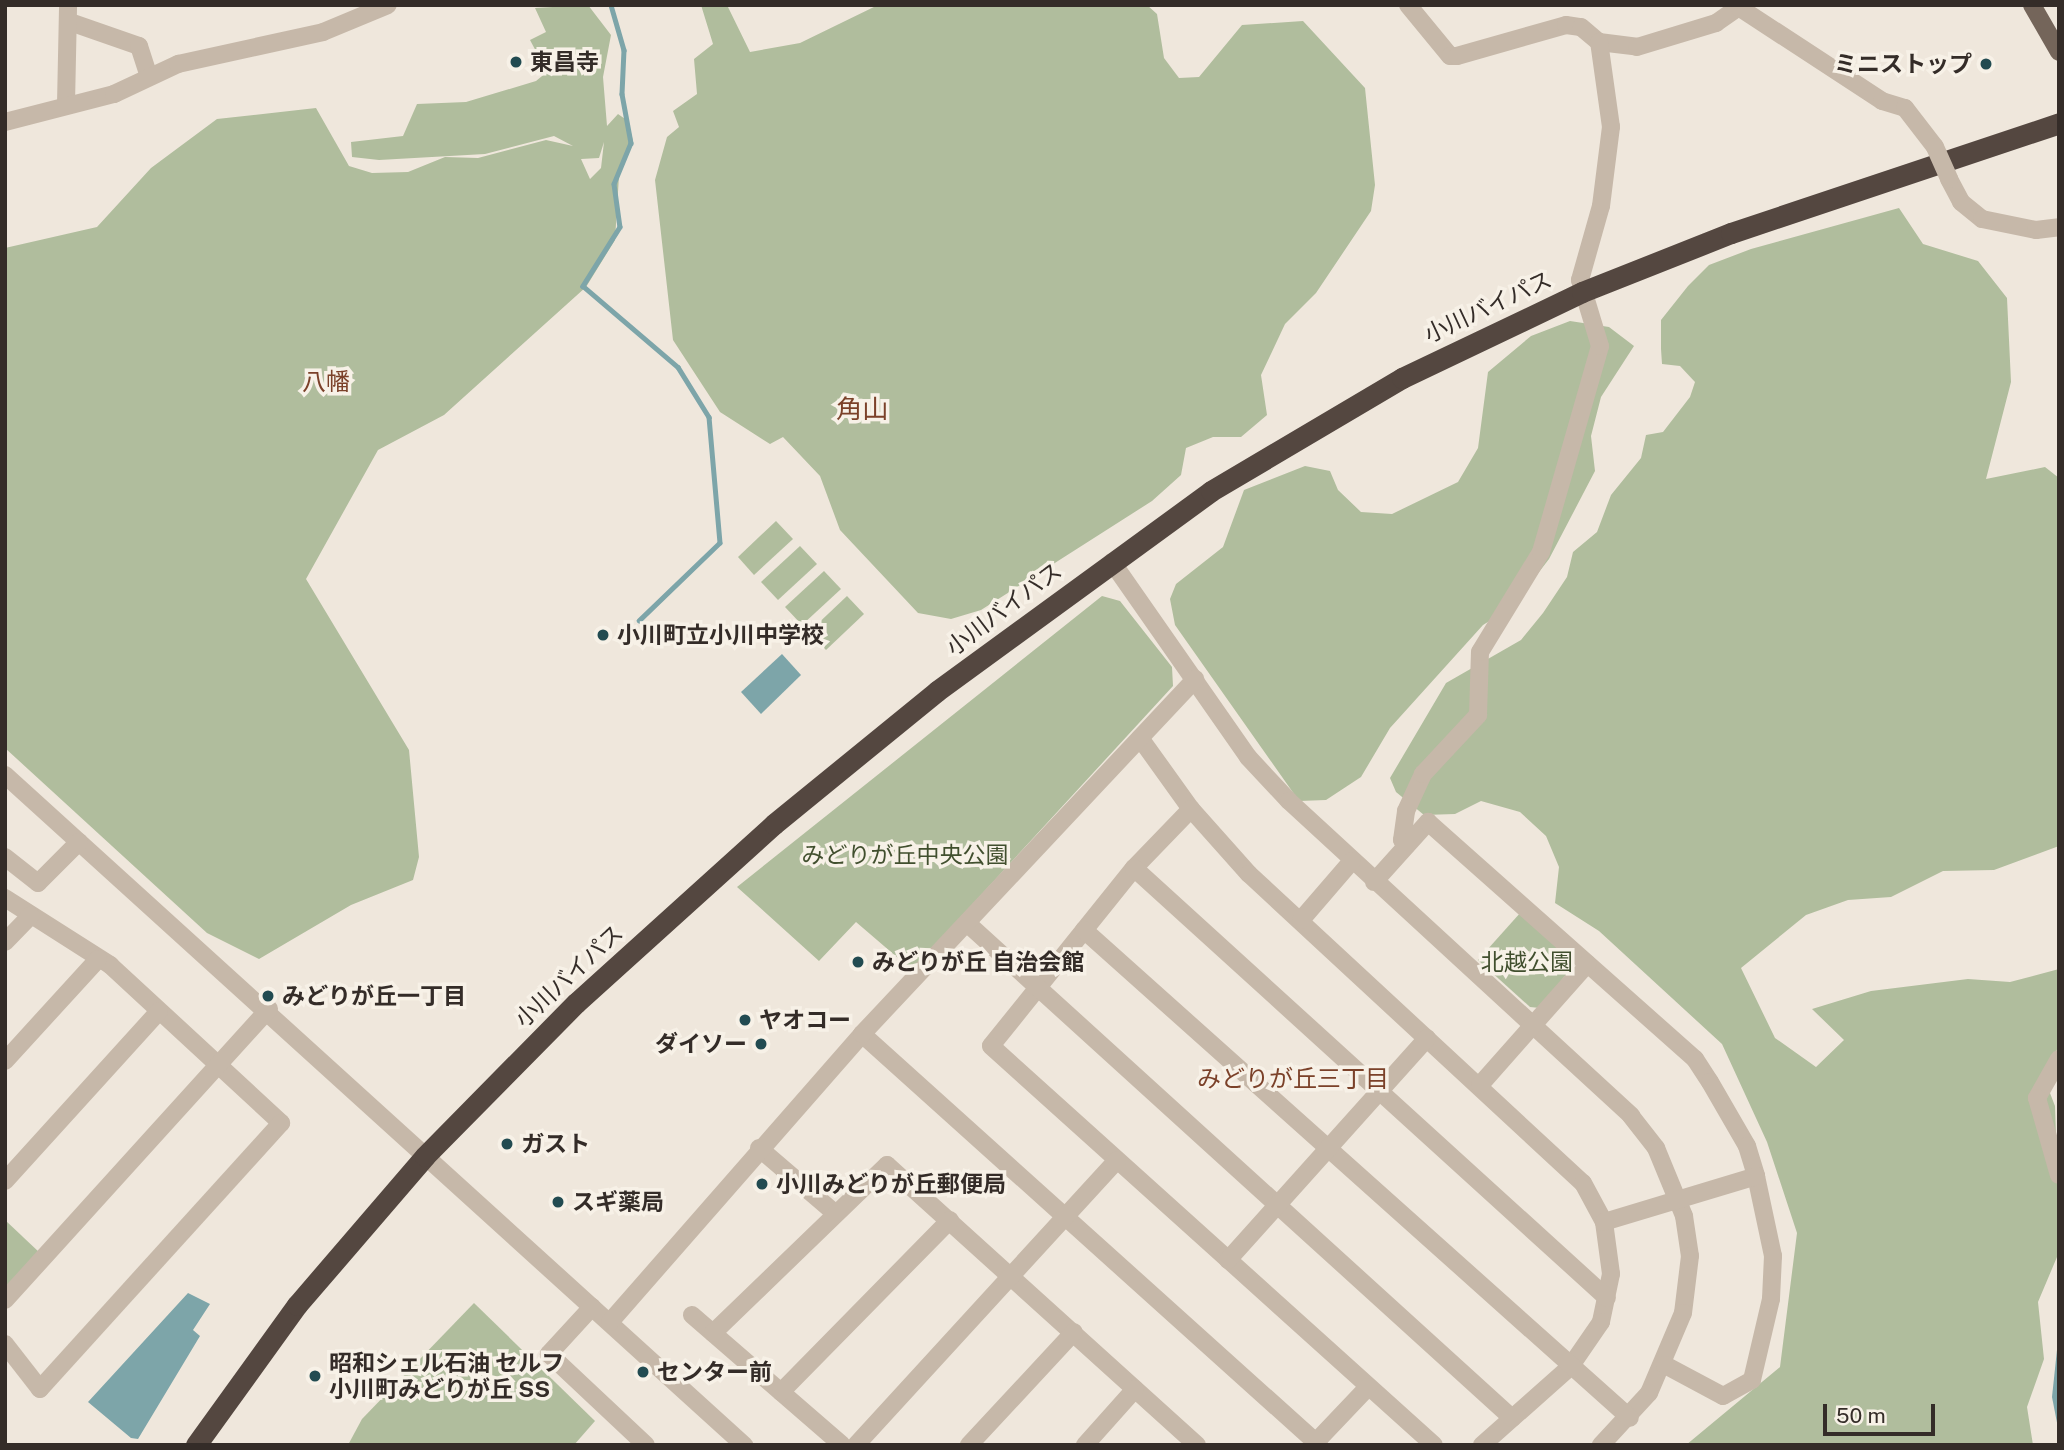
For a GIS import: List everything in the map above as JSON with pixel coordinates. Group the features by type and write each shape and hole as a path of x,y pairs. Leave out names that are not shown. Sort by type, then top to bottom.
{"highway":[{"name":"小川バイパス","path":"196,1445 297,1305 425,1156 576,1003 774,824 937,691 1112,562 1311,429 1495,330 1731,233 2059,123"}],"main road":[{"path":"2032,5 2059,52"}],"street":[{"path":"5,122 66,104 114,94 149,76 323,32 388,5"},
{"path":"1408,5 1450,56 1566,26 1581,27 1598,42 1637,47 1661,43 1741,6 1882,101 1905,108 1935,147 1961,202 1982,219 2036,230 2059,227"},
{"path":"66,104 69,14 139,46 149,76"},
{"path":"1408,845 1402,839 1412,799 1423,774 1478,715 1480,652 1541,552 1600,346 1582,292 1581,267 1601,206 1611,127 1598,42"},
{"path":"1112,562 1248,757 1352,861 1631,1116 1656,1148 1680,1200 1690,1256 1681,1326 1665,1365 1630,1418 1601,1445"},
{"path":"610,1322 759,1148 862,1034 1195,679"},
{"path":"1140,738 1191,809 1301,920 1583,1183 1604,1222 1611,1274 1601,1322 1570,1367 1482,1445"},
{"path":"5,775 269,1009 425,1156 744,1445"},
{"path":"1191,809 1134,868 1035,986 991,1046 1433,1445"},
{"path":"1374,881 1428,822 1695,1059 1747,1146 1773,1256 1771,1299 1752,1380 1723,1396 1665,1365"},
{"path":"5,858 38,883 79,842"},
{"path":"1301,920 1352,861"},
{"path":"1134,868 1377,1094 1606,1298"},
{"path":"5,898 98,959 281,1123 40,1389 5,1344"},
{"path":"5,942 31,915"},
{"path":"968,924 1512,1418"},
{"path":"1084,930 1630,1418"},
{"path":"5,1061 98,959"},
{"path":"1480,1085 1587,964"},
{"path":"5,1300 269,1009"},
{"path":"5,1181 159,1011"},
{"path":"862,1034 1069,1217 1316,1444 1368,1387"},
{"path":"1228,1260 1427,1038"},
{"path":"2059,1059 2037,1098 2059,1175"},
{"path":"759,1148 836,1214"},
{"path":"856,1445 1069,1217 1117,1160"},
{"path":"713,1333 887,1164 1013,1274 1197,1445"},
{"path":"1604,1222 1756,1176"},
{"path":"781,1392 950,1220"},
{"path":"592,1307 549,1354 646,1445"},
{"path":"692,1315 842,1445"},
{"path":"969,1445 1074,1332"},
{"path":"1085,1445 1135,1389"}],"green space":[{"path":"588,5 611,35 603,77 607,126 618,114 628,121 633,141 619,176 615,240 586,287 444,415 378,450 306,579 409,750 419,857 413,880 351,905 259,959 207,933 5,748 5,248 97,227 151,168 217,119 316,108 349,166 372,173 408,172 445,157 478,158 546,140 573,146 554,136 485,154 379,160 352,157 351,142 403,136 417,104 466,102 536,81 547,72 530,40 546,32 535,8","holes":["604,142 601,168 590,179 581,159 599,158"]},
{"path":"701,5 727,5 750,52 800,43 878,5 1147,5 1157,14 1164,58 1179,78 1199,77 1242,25 1303,21 1365,88 1375,185 1371,211 1316,293 1285,324 1261,375 1267,415 1241,437 1213,437 1186,448 1181,475 1152,501 981,610 951,619 918,613 840,530 820,476 783,437 770,444 720,412 673,340 655,180 667,137 679,127 673,111 697,94 694,59 713,44"},
{"path":"1899,208 1923,244 1978,261 2007,298 2011,382 1986,479 2045,467 2059,478 2059,846 1994,870 1943,871 1891,897 1848,900 1806,915 1741,968 1775,1038 1816,1067 1844,1040 1812,1009 1871,991 1968,979 2010,982 2059,969 2059,1046 2043,1075 2055,1106 2059,1225 2057,1257 2038,1302 2044,1359 2027,1407 2033,1445 1686,1445 1780,1367 1797,1233 1767,1142 1722,1044 1599,931 1555,903 1559,867 1546,836 1520,812 1481,801 1455,814 1424,815 1396,792 1390,778 1446,683 1521,640 1543,613 1567,577 1573,552 1597,532 1611,495 1641,458 1646,435 1663,432 1690,397 1695,382 1680,366 1662,364 1661,349 1661,320 1688,286 1709,265 1751,249"},
{"path":"1570,321 1609,327 1634,346 1601,397 1591,436 1595,471 1549,559 1512,607 1483,625 1390,728 1361,777 1326,800 1299,801 1175,625 1170,599 1176,584 1223,547 1244,490 1305,466 1330,471 1338,490 1361,512 1392,514 1458,482 1478,448 1488,372 1531,336"},
{"path":"776,521 793,539 754,575 738,557"},
{"path":"800,546 817,564 778,600 761,582"},
{"path":"824,571 841,589 802,625 785,607"},
{"path":"847,596 864,614 826,650 809,632"},
{"name":"みどりが丘中央公園","path":"1102,596 1120,601 1172,667 1173,686 912,970 856,922 819,961 737,887"},
{"name":"北越公園","path":"1521,912 1575,963 1540,1008 1530,1007 1478,960"},
{"path":"5,1220 40,1253 5,1291"},
{"path":"474,1303 595,1421 574,1445 348,1445 362,1419"}],"water":[{"path":"782,654 801,675 761,714 741,692"},
{"path":"188,1293 210,1304 193,1330 200,1336 138,1439 131,1438 88,1402"},
{"path":"2059,1331 2059,1433 2052,1397"}],"waterway":[{"path":"611,5 624,50 622,94 631,143 614,184 620,227 583,286 678,367 709,417 720,543 639,621"}],"place":[{"name":"東昌寺","path":"516,62"},
{"name":"ミニストップ","path":"1986,64"},
{"name":"小川町立小川中学校","path":"603,635"},
{"name":"みどりが丘 自治会館","path":"858,962"},
{"name":"みどりが丘一丁目","path":"268,996"},
{"name":"ヤオコー","path":"745,1020"},
{"name":"ダイソー","path":"761,1044"},
{"name":"ガスト","path":"507,1144"},
{"name":"小川みどりが丘郵便局","path":"762,1184"},
{"name":"スギ薬局","path":"558,1202"},
{"name":"センター前","path":"643,1372"},
{"name":"昭和シェル石油 セルフ 小川町みどりが丘 SS","path":"315,1376"}],"district":[{"name":"八幡","path":"326,382"},
{"name":"角山","path":"862,409"},
{"name":"みどりが丘三丁目","path":"1293,1079"}]}
